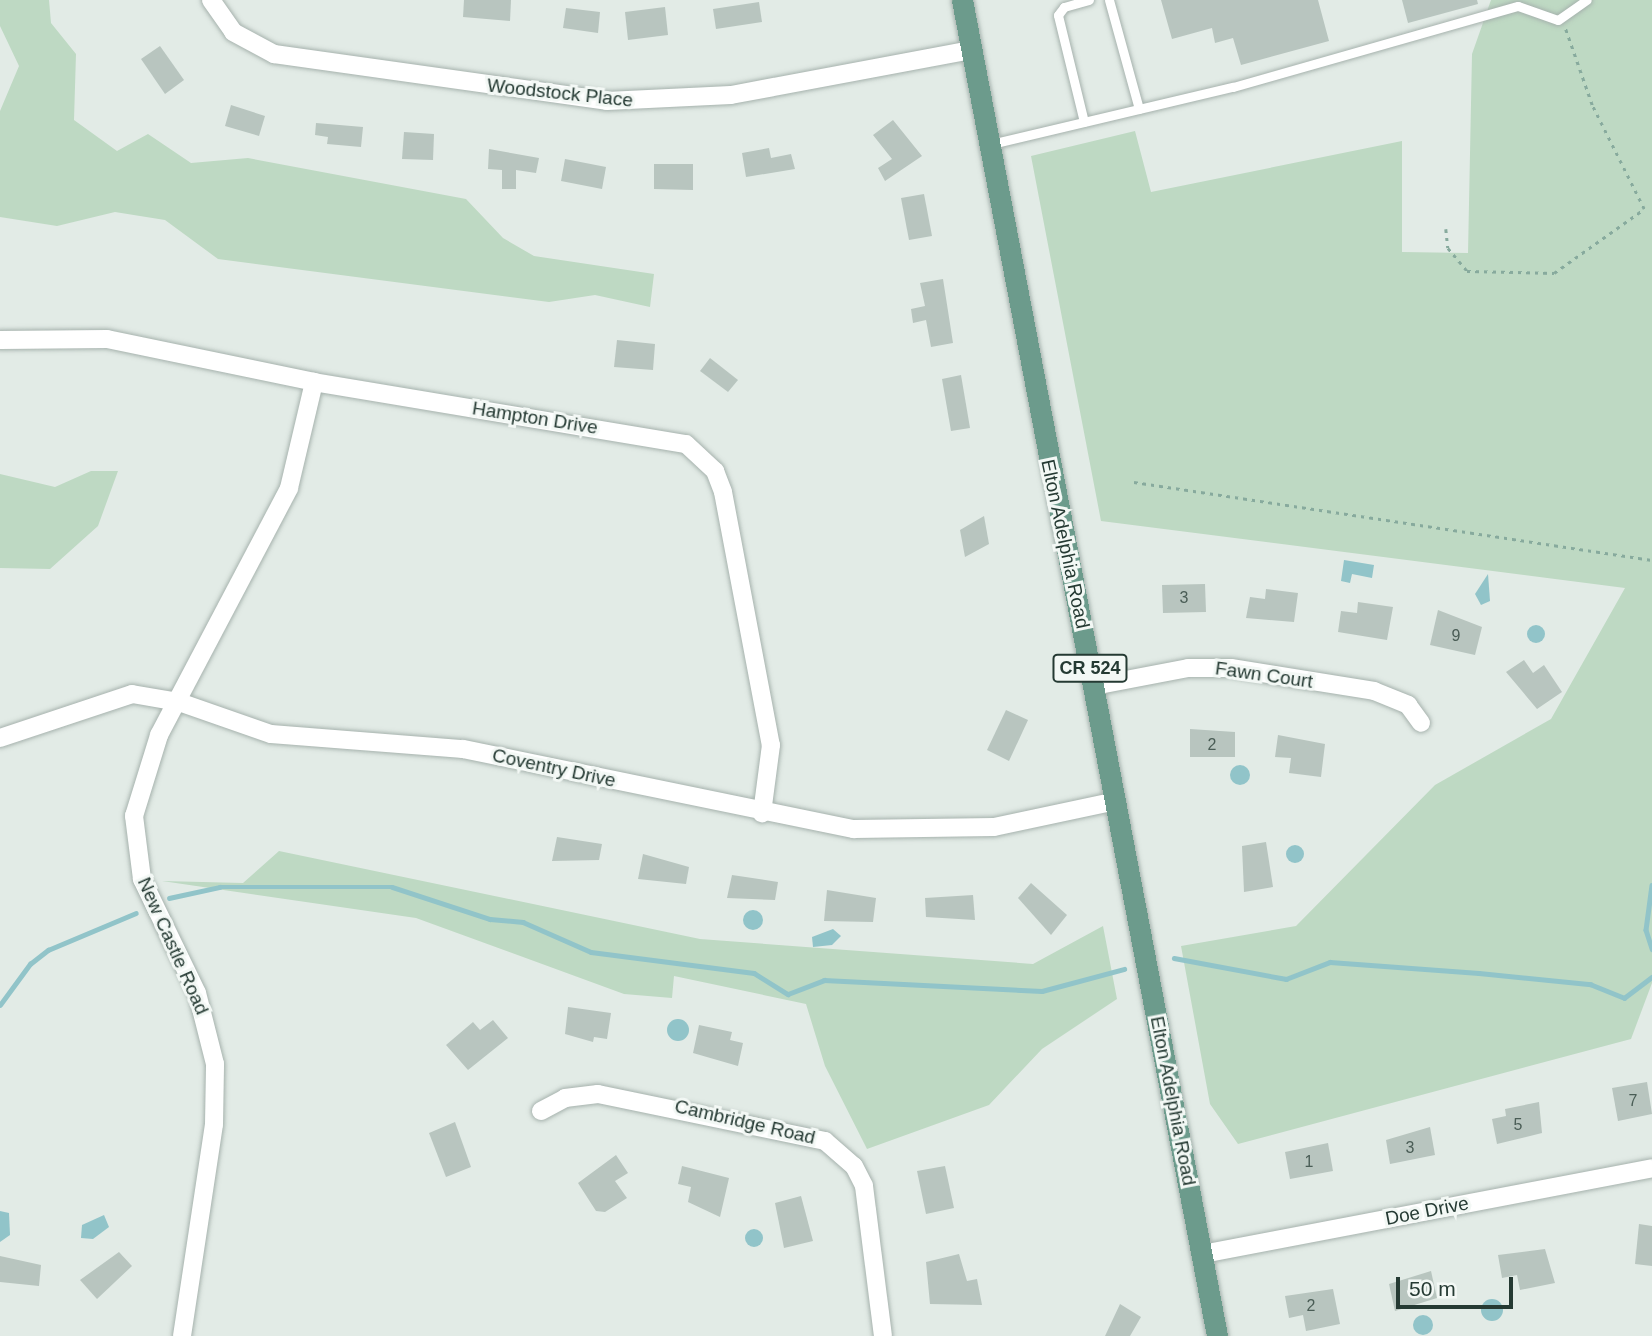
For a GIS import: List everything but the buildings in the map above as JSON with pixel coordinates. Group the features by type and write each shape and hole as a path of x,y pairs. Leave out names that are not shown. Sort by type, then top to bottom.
{"main road":[{"name":"Elton Adelphia Road","path":"962,0 1217,1336"}],"street":[{"name":"Woodstock Place","path":"211,0 233,32 274,54 607,101 731,96 972,50"},
{"name":"Hampton Drive","path":"0,340 93,337 314,382 676,440 702,456 723,492 771,745 762,813"},
{"name":"New Castle Road","path":"182,1336 214,1124 215,1065 197,993 142,878 134,833 143,773 289,488 314,382"},
{"name":"Fawn Court","path":"1094,686 1188,668 1231,668 1374,691 1408,705 1421,723"},
{"name":"Coventry Drive","path":"0,738 121,696 179,702 271,734 463,749 762,813 854,829 936,832 1116,801"},
{"name":"Cambridge Road","path":"541,1111 565,1098 598,1094 825,1141 843,1153 864,1186 883,1336"},
{"name":"Doe Drive","path":"1203,1254 1652,1168"}],"lane":[{"path":"1084,122 1058,15 1064,7 1089,0"},
{"path":"1109,0 1139,109"},
{"path":"989,145 1139,109 1517,3 1548,20 1563,18 1587,0"}],"path":[{"path":"1446,229 1448,248 1467,271 1554,273 1644,209 1592,105 1563,18"},
{"path":"1134,482 1652,560"}],"green space":[{"path":"0,0 49,0 51,23 76,54 74,120 117,151 148,134 191,163 248,158 466,199 503,238 534,256 654,274 650,307 595,295 549,302 218,259 165,220 115,212 57,226 0,217 0,111 19,66 0,26"},
{"path":"1491,0 1652,0 1652,983 1631,1039 1238,1144 1210,1104 1181,946 1296,926 1435,785 1551,719 1625,588 1101,521 1031,156 1135,131 1151,192 1402,141 1402,252 1468,253 1472,54"},
{"path":"91,471 118,471 98,526 50,569 0,568 0,474 55,487"},
{"path":"279,851 700,939 1033,964 1103,926 1117,999 1042,1049 989,1105 867,1149 825,1066 806,1004 674,976 672,998 624,994 416,918 162,881 243,883"}],"water":[{"path":"1344,560 1374,565 1372,578 1352,574 1350,583 1341,581"},
{"path":"1488,574 1490,601 1481,605 1475,594"},
{"path":"1536,625 1542,628 1545,634 1542,640 1536,643 1530,640 1527,634 1530,628"},
{"path":"1240,765 1247,768 1250,775 1247,782 1240,785 1233,782 1230,775 1233,768"},
{"path":"1295,845 1303,850 1304,854 1299,862 1295,863 1287,858 1286,854 1291,846"},
{"path":"749,910 757,910 763,920 757,930 749,930 743,924 743,916"},
{"path":"833,929 841,936 832,945 813,947 812,937"},
{"path":"674,1019 682,1019 689,1026 689,1034 682,1041 674,1041 667,1034 667,1026"},
{"path":"0,1211 9,1213 10,1235 0,1242"},
{"path":"104,1215 109,1227 93,1239 81,1238 82,1225"},
{"path":"750,1229 758,1229 763,1238 761,1245 750,1247 745,1242 745,1234"},
{"path":"1492,1299 1500,1302 1503,1310 1500,1318 1492,1321 1484,1318 1481,1310 1484,1302"},
{"path":"1423,1315 1430,1318 1433,1325 1430,1332 1423,1335 1416,1332 1413,1325 1416,1318"}],"waterway":[{"path":"1652,885 1646,930 1652,949"},
{"path":"169,898 220,887 392,887 490,919 523,922 591,952 754,973 788,994 824,980 1042,991 1124,969"},
{"path":"0,1005 30,964 48,950 136,913"},
{"path":"1174,958 1286,979 1330,962 1479,973 1590,984 1624,998 1652,977"}]}
